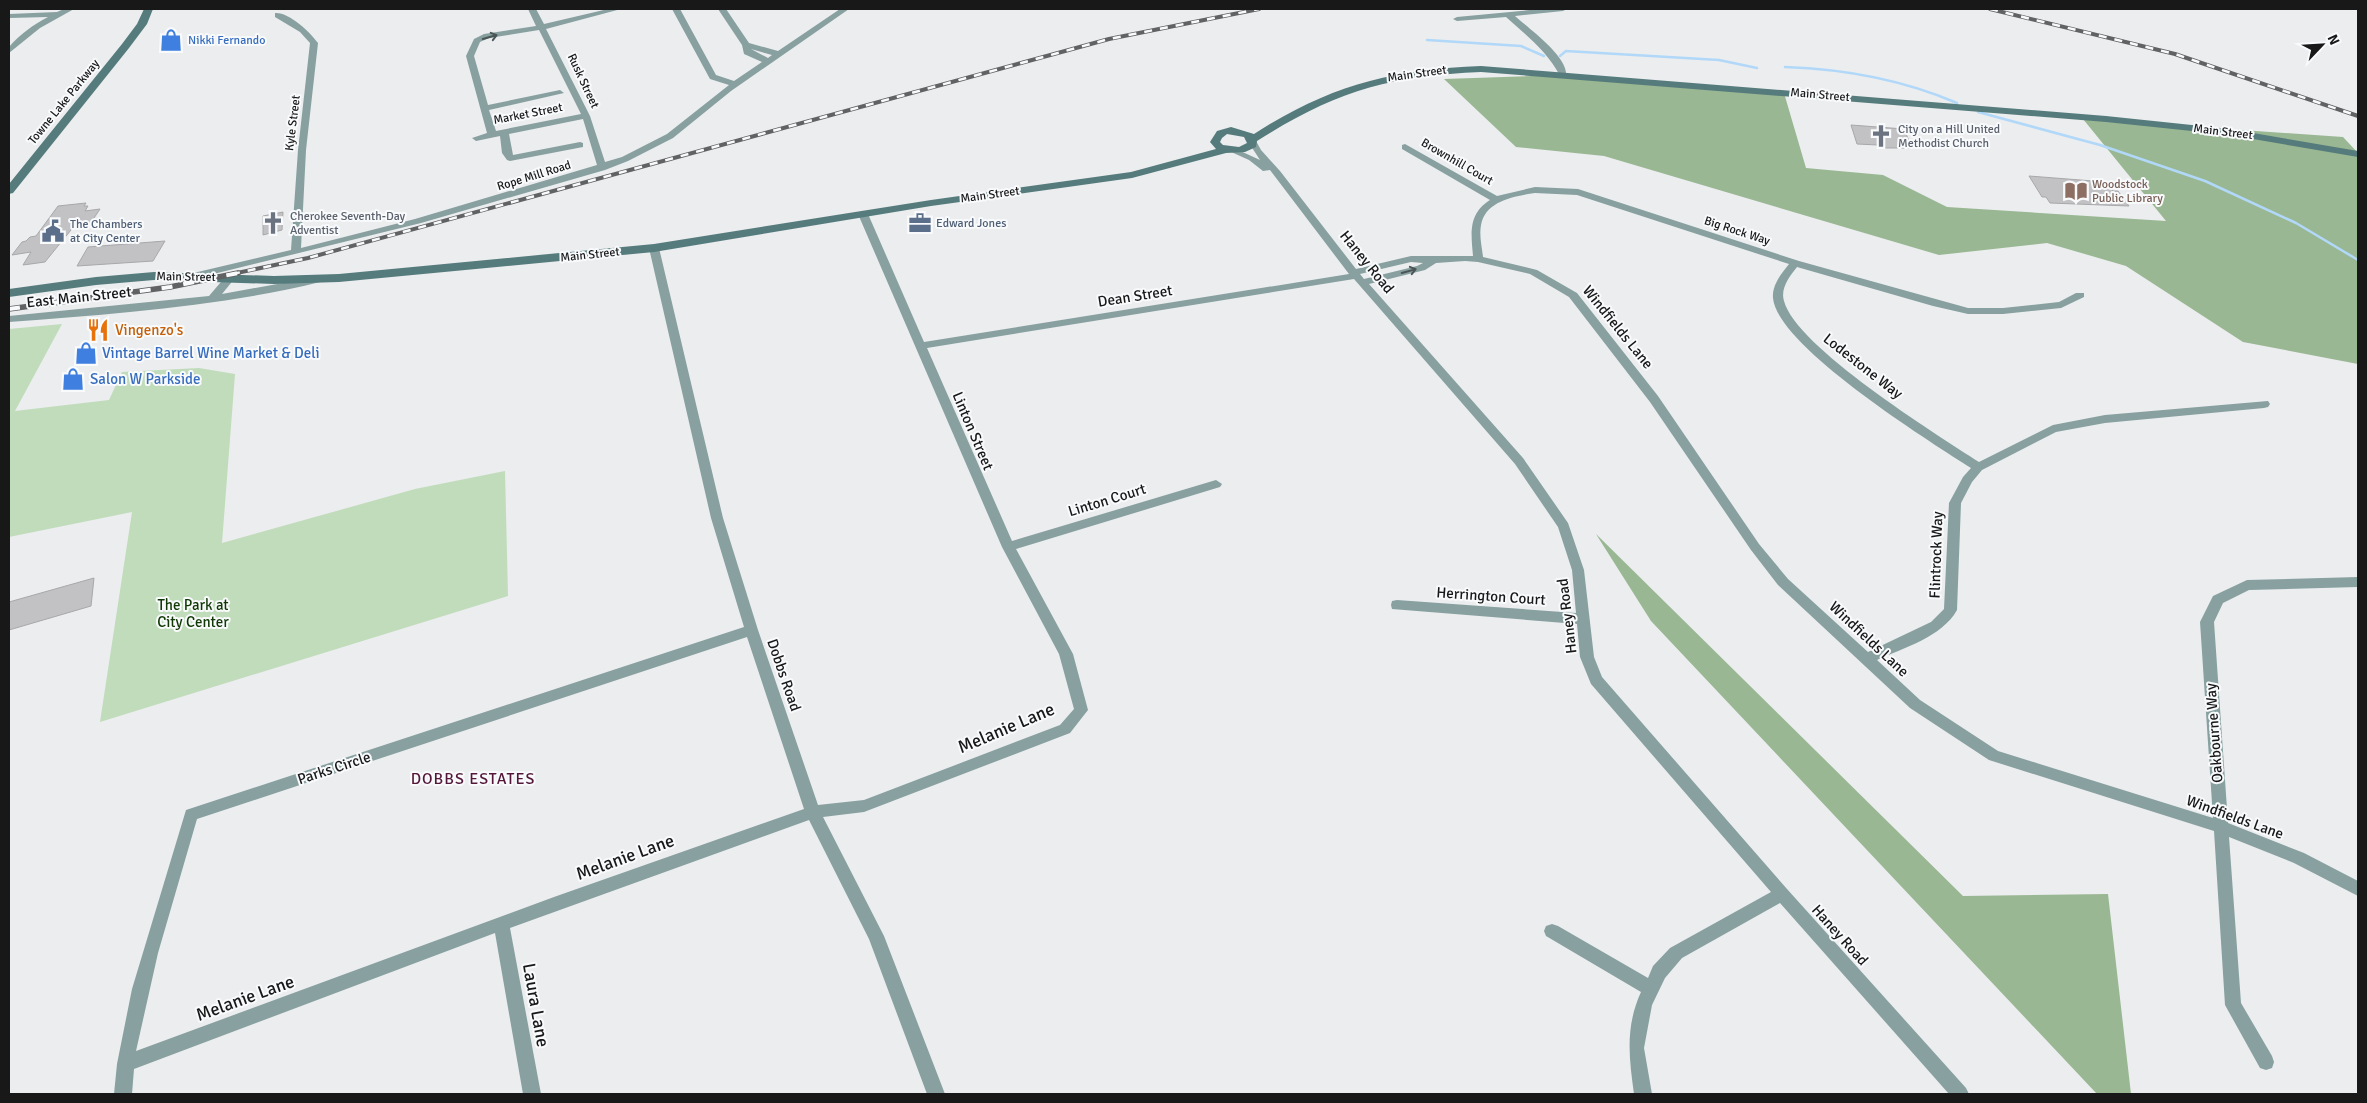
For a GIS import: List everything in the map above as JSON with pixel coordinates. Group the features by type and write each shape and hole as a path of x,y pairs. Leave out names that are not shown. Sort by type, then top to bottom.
{"main road":[{"path":"138,28 136,24 139,9"},
{"name":"Towne Lake Parkway","path":"9,191 126,46 138,28 144,24 148,9"},
{"name":"Main Street","path":"1169,165 1202,152 1223,132 1258,126 1287,116 1345,90 1410,73 1481,69 2124,120 2230,132 2358,154"},
{"name":"Main Street","path":"9,293 119,279 189,277 318,279 414,272 654,248 863,214 1100,180 1230,150 1245,149 1287,116"},
{"path":"1237,131 1247,134 1253,141"},
{"path":"1215,138 1215,144 1230,150"}],"street":[{"path":"9,51 28,31 57,14 70,9"},
{"name":"Rusk Street","path":"532,9 543,27 586,116 602,168"},
{"path":"492,134 470,56 477,41 487,36 543,27 617,9"},
{"path":"676,9 713,77 735,84"},
{"path":"722,9 746,45 747,52 767,61"},
{"name":"Rope Mill Road","path":"189,277 472,207 602,168 625,159 670,136 735,84 845,9"},
{"path":"1457,19 1563,9"},
{"path":"9,16 40,11 57,14"},
{"path":"1508,14 1553,56 1562,67 1563,74"},
{"name":"Kyle Street","path":"278,15 303,30 314,43 302,150 296,252"},
{"path":"746,45 778,54"},
{"path":"484,108 560,93"},
{"name":"Market Street","path":"476,138 586,116"},
{"path":"504,132 507,153 510,158 580,145"},
{"name":"Haney Road","path":"1253,141 1287,188 1357,277 1519,461 1564,526 1578,570 1587,657 1596,680 1782,894 1960,1094"},
{"name":"Brownhill Court","path":"1405,147 1496,199"},
{"name":"Haney Road","path":"1230,150 1252,158 1287,188"},
{"name":"Big Rock Way","path":"1496,199 1540,189 1578,192 1794,263 1968,311 2002,311 2061,304 2080,295"},
{"path":"1357,277 1421,268 1434,260 1478,259 1476,225 1482,211 1496,199"},
{"name":"Linton Street","path":"863,214 1008,547 1066,654"},
{"name":"Dobbs Road","path":"654,248 717,518 751,630 813,812 876,936 936,1094"},
{"name":"Windfields Lane","path":"1478,259 1533,272 1573,295 1654,399 1754,547 1783,582 1915,704 1994,756 2221,827 2299,858 2358,889"},
{"name":"Lodestone Way","path":"1794,263 1779,282 1778,301 1788,321 1811,345 1871,394 1978,467"},
{"name":"Dean Street","path":"920,346 1357,277"},
{"path":"212,299 230,278"},
{"name":"East Main Street","path":"9,319 212,299 257,293 318,279"},
{"name":"Flintrock Way","path":"1866,659 1936,626 1950,610 1955,503 1967,480 1978,467 2054,429 2105,419 2264,404"},
{"name":"Linton Court","path":"1008,547 1216,484"},
{"name":"Oakbourne Way","path":"2266,1062 2233,1005 2207,622 2218,600 2247,585 2358,582"},
{"name":"Herrington Court","path":"1397,605 1582,619"},
{"name":"Parks Circle","path":"123,1094 125,1064 139,993 191,815 751,630"},
{"name":"Melanie Lane","path":"125,1064 501,924 813,812 864,806 1065,729 1081,710 1066,654"},
{"path":"1643,1094 1636,1048 1644,1004 1659,972 1676,953 1782,894"},
{"name":"Laura Lane","path":"501,924 532,1094"},
{"path":"1552,931 1651,989"}],"green space":[{"path":"1560,75 1784,93 1806,168 1883,175 1947,207 2166,221 2083,119 2343,137 2358,153 2358,364 2243,342 2126,266 2047,243 1939,255 1604,156 1516,147 1444,79"},
{"name":"The Park at City Center","path":"62,324 15,411 109,400 122,372 199,368 235,374 222,543 415,489 505,471 508,596 100,722 132,512 9,537 9,329"},
{"path":"1596,534 1963,896 2108,894 2131,1094 2097,1094 1651,621"}],"building":[{"name":"City on a Hill United Methodist Church","path":"1851,125 1904,129 1912,148 1879,148 1878,145 1857,144"},
{"name":"Woodstock Public Library","path":"2029,176 2106,182 2113,191 2118,191 2129,206 2050,203 2046,197 2042,197"},
{"name":"The Chambers at City Center","path":"86,203 84,206 88,206 85,211 100,209 90,224 75,225 45,262 23,265 31,252 12,255 22,242 36,236 58,206"},
{"name":"Cherokee Seventh-Day Adventist","path":"283,212 282,230 263,235 263,216"},
{"path":"165,241 153,261 77,266 88,247"},
{"path":"94,578 91,606 9,630 9,602"}],"waterway":[{"path":"1427,40 1521,46 1544,56"},
{"path":"1560,56 1566,51 1719,60 1757,68"},
{"path":"1785,67 1829,70 1872,77 1915,88 1957,103"},
{"path":"1978,112 2100,145 2205,181 2296,223 2358,260"}],"railway":[{"path":"232,274 308,258 1109,39 1259,9"},
{"path":"1990,9 2175,54 2358,116"},
{"path":"9,309 170,287 238,273"}],"place":[{"name":"Nikki Fernando","path":"171,40"},
{"name":"City on a Hill United Methodist Church","path":"1881,136"},
{"name":"Woodstock Public Library","path":"2076,191"},
{"name":"Cherokee Seventh-Day Adventist","path":"273,223"},
{"name":"Edward Jones","path":"920,223"},
{"name":"The Chambers at City Center","path":"53,231"},
{"name":"Vingenzo's","path":"98,330"},
{"name":"Vintage Barrel Wine Market & Deli","path":"86,353"},
{"name":"Salon W Parkside","path":"73,379"}],"district":[{"name":"DOBBS ESTATES","path":"473,779"}]}
